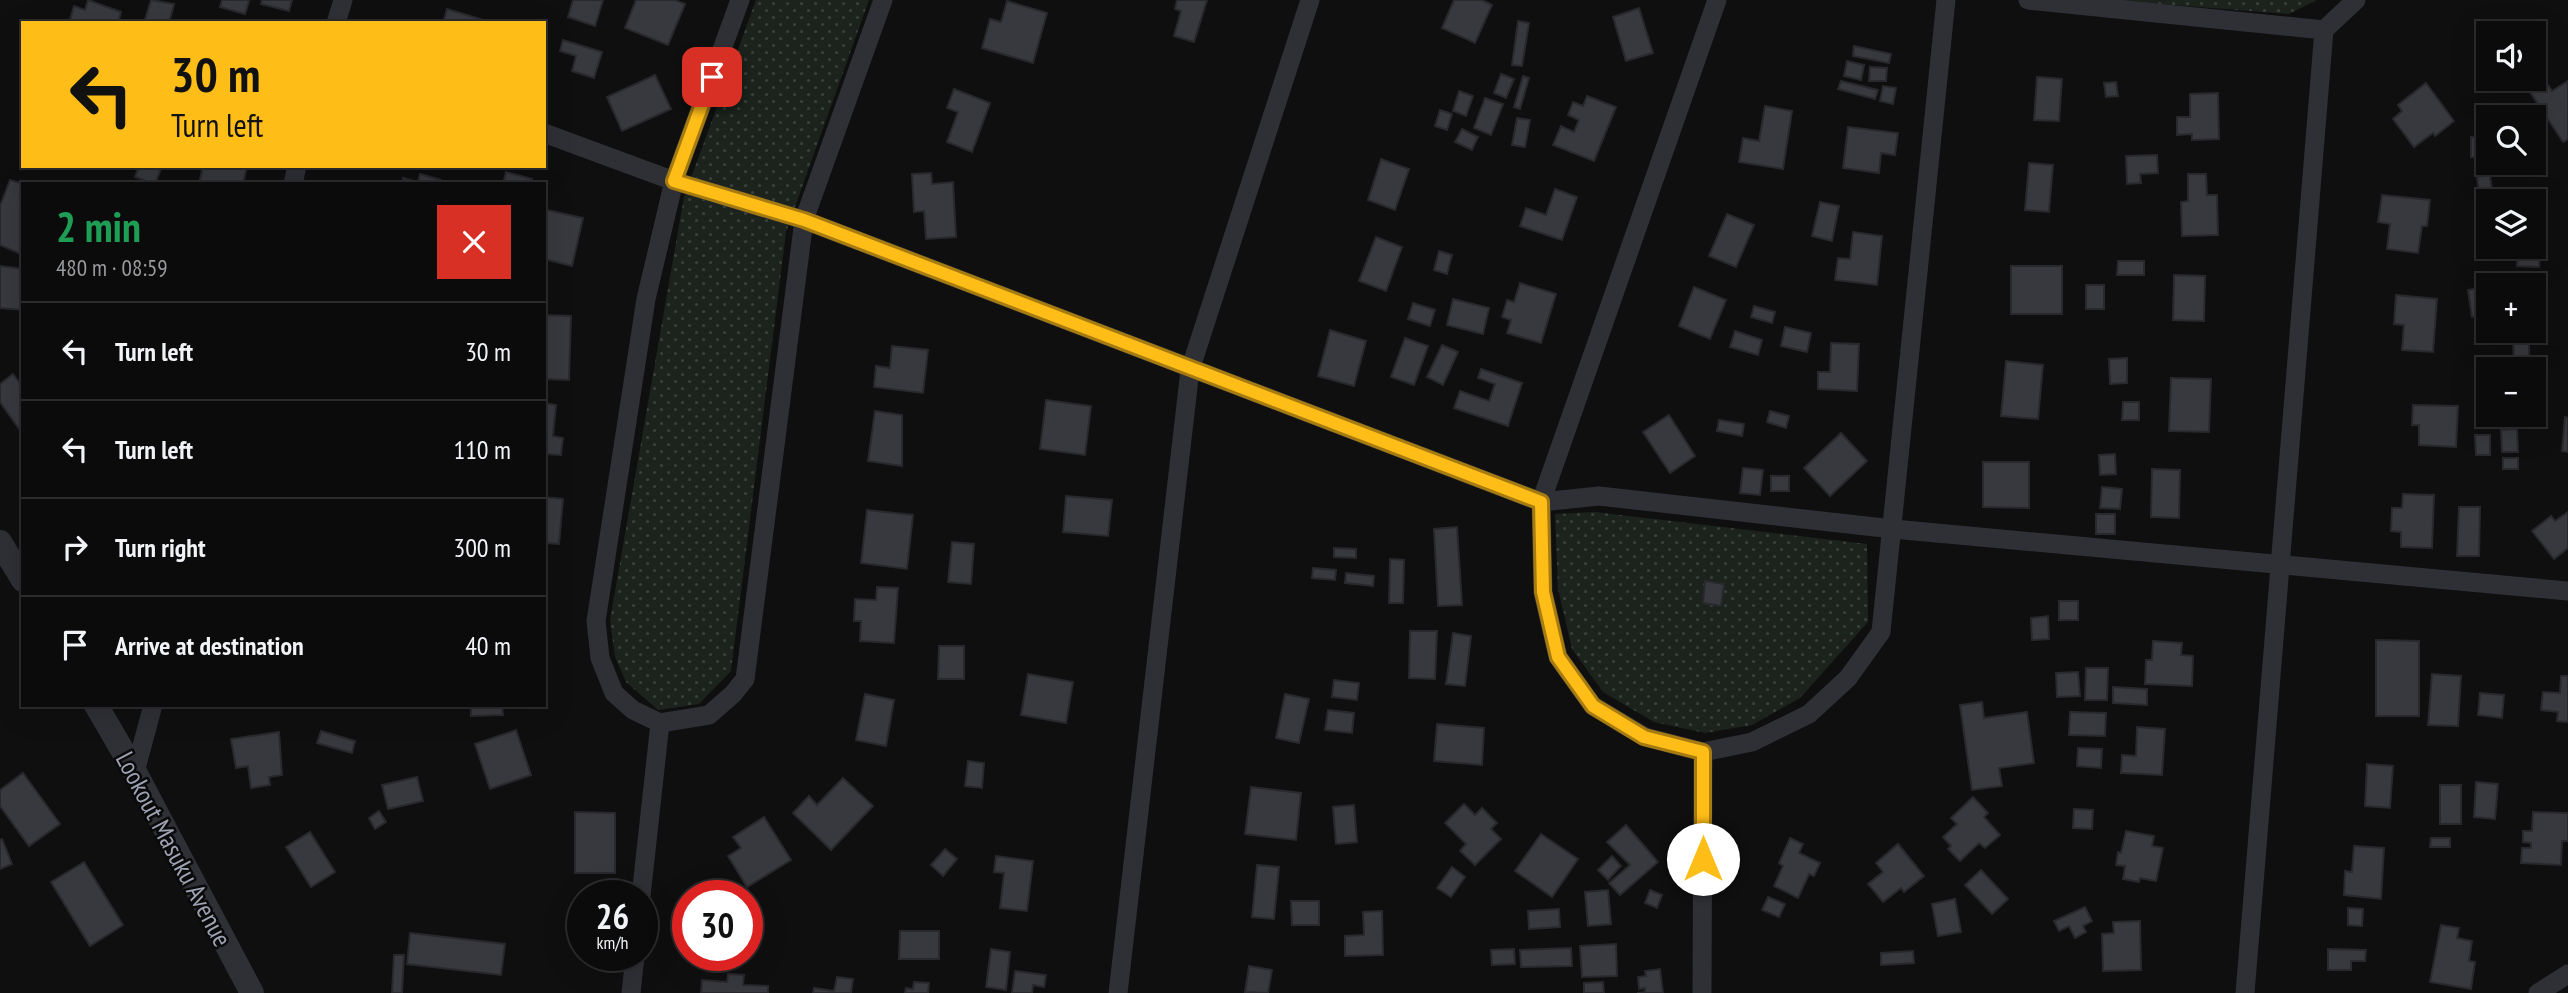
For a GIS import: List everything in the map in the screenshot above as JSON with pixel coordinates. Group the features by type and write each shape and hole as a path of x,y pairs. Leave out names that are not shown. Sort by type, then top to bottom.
{"street":[{"path":"337,21 342,0"},
{"path":"740,0 674,181 646,299 596,621 600,658 614,693 633,710 660,723 709,715 733,694 745,679 804,220 883,0"},
{"path":"1118,993 1189,370 1310,0"},
{"path":"1717,0 1541,502 1543,592 1558,657 1593,706 1644,737 1703,752 1752,742 1809,714 1847,678 1881,632 1946,0"},
{"path":"2028,0 2324,30"},
{"path":"2245,993 2324,30 2356,0"},
{"path":"546,134 674,181 804,220 1189,370 1541,502 1599,496 1893,529 2568,592"},
{"path":"0,542 21,577"},
{"name":"Lookout Masuku Avenue","path":"97,707 135,772 251,993"},
{"path":"135,772 152,707"},
{"path":"643,880 660,723"},
{"path":"1702,993 1703,752"},
{"path":"631,993 633,971"},
{"path":"2538,993 2568,974"}],"shaded area":[{"path":"756,0 869,0 786,232 731,671 699,704 658,710 626,682 615,657 610,620 684,197"},
{"path":"2110,0 2317,0 2289,14"},
{"path":"1595,512 1867,544 1868,622 1800,698 1752,725 1705,733 1654,722 1603,692 1572,649 1558,589 1555,514"}],"building":[{"path":"88,0 121,12 119,21 70,21 74,6 85,10"},
{"path":"151,0 174,4 170,21 145,21"},
{"path":"222,0 249,1 245,14 220,7"},
{"path":"262,0 292,0 289,11 261,4"},
{"path":"573,0 603,0 595,26 568,17"},
{"path":"636,0 675,0 685,4 668,45 625,28"},
{"path":"1177,0 1207,0 1194,42 1174,36 1181,11 1175,9"},
{"path":"1454,0 1482,0 1492,5 1475,43 1442,28"},
{"path":"1007,1 1047,13 1033,63 982,48 990,19 1001,22"},
{"path":"1639,8 1653,53 1626,61 1613,17"},
{"path":"447,9 487,21 444,21"},
{"path":"1518,21 1529,23 1522,66 1512,65"},
{"path":"563,40 602,52 594,78 572,71 576,56 560,51"},
{"path":"1854,46 1891,54 1889,63 1853,56"},
{"path":"1847,61 1864,65 1861,80 1844,76"},
{"path":"1870,67 1887,68 1886,81 1869,81"},
{"path":"1501,74 1514,79 1506,98 1494,93"},
{"path":"655,75 671,109 622,131 607,97"},
{"path":"1523,76 1529,78 1520,109 1514,107"},
{"path":"2037,77 2062,79 2059,121 2034,120"},
{"path":"1841,81 1878,90 1875,99 1838,89"},
{"path":"2568,81 2568,139 2563,142 2546,116 2546,105 2539,105 2530,92 2546,91 2546,82 2552,91"},
{"path":"2116,82 2118,96 2106,97 2104,83"},
{"path":"2426,83 2454,121 2435,136 2433,133 2414,147 2393,119 2402,111 2398,105"},
{"path":"1883,86 1896,88 1893,104 1880,101"},
{"path":"954,89 990,103 972,152 947,142 958,112 947,108"},
{"path":"1459,91 1473,96 1466,116 1453,111"},
{"path":"2218,93 2219,139 2192,140 2192,134 2177,135 2177,117 2190,117 2190,94"},
{"path":"1587,96 1616,107 1594,161 1553,145 1561,126 1574,132 1579,120 1568,115 1573,102 1583,106"},
{"path":"1485,98 1503,104 1491,135 1474,128"},
{"path":"1765,106 1792,111 1783,169 1739,162 1743,138 1759,141"},
{"path":"1440,110 1452,114 1447,130 1435,126"},
{"path":"1517,118 1530,120 1525,147 1512,145"},
{"path":"1848,127 1898,133 1895,155 1881,153 1879,173 1843,168"},
{"path":"1462,129 1478,137 1472,150 1455,142"},
{"path":"2471,137 2476,137 2476,157 2471,157"},
{"path":"2157,155 2158,173 2140,174 2141,183 2127,184 2126,156"},
{"path":"1381,159 1409,169 1395,210 1368,200"},
{"path":"2029,163 2053,165 2049,212 2025,210"},
{"path":"138,168 161,168 156,182 135,177"},
{"path":"203,168 247,168 243,182 199,182"},
{"path":"506,172 532,179 531,182 504,182"},
{"path":"931,173 932,184 953,182 956,237 926,239 924,211 914,212 912,174"},
{"path":"420,174 441,180 440,182 418,182"},
{"path":"2188,174 2206,174 2207,195 2217,195 2218,235 2182,236 2181,202 2188,201"},
{"path":"2490,175 2492,189 2479,189 2477,177"},
{"path":"403,178 418,182 402,182"},
{"path":"10,180 21,183 21,254 0,245 0,206"},
{"path":"1555,189 1577,197 1562,240 1520,226 1526,208 1546,215"},
{"path":"2382,195 2430,200 2427,226 2422,226 2418,253 2387,249 2390,224 2378,222"},
{"path":"1820,202 1839,206 1832,241 1812,236"},
{"path":"547,210 583,218 572,266 546,260"},
{"path":"1727,214 1754,225 1736,267 1709,256"},
{"path":"1853,232 1882,236 1877,285 1835,280 1838,258 1850,259"},
{"path":"1376,237 1402,247 1386,291 1359,281"},
{"path":"1439,251 1452,255 1447,274 1434,270"},
{"path":"2517,259 2540,259 2539,267 2517,266"},
{"path":"2118,261 2144,261 2144,275 2117,275"},
{"path":"0,266 21,269 21,310 0,308"},
{"path":"2011,266 2062,266 2062,314 2011,314"},
{"path":"2174,275 2205,276 2204,321 2173,320"},
{"path":"1520,283 1556,294 1541,343 1507,333 1511,320 1502,317 1507,300 1514,302"},
{"path":"2086,285 2104,285 2104,309 2086,309"},
{"path":"1694,287 1726,300 1710,339 1679,326"},
{"path":"2476,289 2476,316 2472,317 2468,290"},
{"path":"2396,295 2437,299 2433,352 2402,350 2404,325 2394,324"},
{"path":"1453,299 1489,308 1483,334 1447,325"},
{"path":"1413,303 1435,310 1430,326 1408,319"},
{"path":"1754,306 1775,312 1772,323 1751,317"},
{"path":"546,315 571,316 569,380 546,379"},
{"path":"1785,327 1811,333 1807,352 1781,346"},
{"path":"1330,330 1366,341 1354,386 1318,376"},
{"path":"1735,331 1762,340 1758,355 1730,347"},
{"path":"1405,338 1428,346 1414,385 1391,377"},
{"path":"1831,343 1859,344 1857,391 1818,389 1818,372 1830,372"},
{"path":"2513,343 2529,343 2529,357 2514,357"},
{"path":"1442,345 1458,352 1443,385 1427,377"},
{"path":"892,346 928,350 923,393 874,387 876,366 890,368"},
{"path":"2127,358 2127,383 2110,384 2109,359"},
{"path":"2006,361 2043,365 2038,419 2001,416"},
{"path":"1481,369 1522,383 1508,426 1454,408 1460,391 1489,401 1495,384 1478,378"},
{"path":"13,374 21,384 21,432 0,402 0,384"},
{"path":"2171,378 2211,379 2209,432 2169,431"},
{"path":"1046,400 1091,406 1085,455 1040,449"},
{"path":"2123,402 2139,402 2139,420 2122,420"},
{"path":"546,403 556,405 553,436 563,438 561,455 546,454"},
{"path":"2413,405 2458,406 2456,447 2419,445 2419,425 2412,425"},
{"path":"875,411 902,415 902,466 868,461"},
{"path":"1770,411 1789,416 1786,428 1767,422"},
{"path":"1669,415 1695,456 1670,473 1643,432"},
{"path":"2565,417 2568,418 2568,452 2562,451"},
{"path":"1719,420 1744,424 1742,436 1717,431"},
{"path":"2517,429 2518,452 2502,452 2501,430"},
{"path":"1841,433 1867,461 1830,496 1804,468"},
{"path":"2475,435 2490,435 2490,455 2476,455"},
{"path":"2115,454 2116,474 2100,475 2099,455"},
{"path":"2503,458 2518,458 2518,469 2503,469"},
{"path":"1983,462 2029,462 2029,508 1983,507"},
{"path":"1743,468 1763,470 1760,495 1740,493"},
{"path":"2152,469 2180,470 2179,518 2151,517"},
{"path":"1771,476 1789,476 1789,491 1771,491"},
{"path":"2102,487 2122,489 2120,509 2100,508"},
{"path":"2403,494 2434,495 2432,548 2401,547 2401,532 2391,531 2392,508 2402,508"},
{"path":"1066,496 1112,500 1108,536 1063,532"},
{"path":"546,497 563,499 559,544 546,543"},
{"path":"2459,507 2480,507 2479,556 2457,556"},
{"path":"867,510 913,515 907,569 861,563"},
{"path":"2568,512 2568,548 2554,559 2532,531 2551,516 2555,521"},
{"path":"2096,514 2115,514 2115,534 2096,534"},
{"path":"1457,527 1462,605 1438,606 1434,529"},
{"path":"952,542 974,544 971,584 948,582"},
{"path":"1334,548 1356,549 1356,558 1334,557"},
{"path":"1390,559 1404,560 1403,603 1389,603"},
{"path":"1313,568 1336,570 1335,580 1312,578"},
{"path":"1346,573 1374,576 1373,586 1345,583"},
{"path":"1705,581 1724,584 1721,606 1703,603"},
{"path":"877,587 898,588 894,643 860,641 861,621 854,621 855,599 876,600"},
{"path":"2059,601 2078,601 2078,620 2059,620"},
{"path":"2048,616 2049,639 2032,640 2031,618"},
{"path":"1410,631 1437,631 1435,679 1409,678"},
{"path":"1453,633 1471,636 1465,686 1446,684"},
{"path":"2376,640 2419,641 2419,716 2376,716"},
{"path":"2153,641 2182,643 2181,655 2193,656 2192,686 2145,684 2146,660 2152,660"},
{"path":"939,646 964,646 964,679 938,679"},
{"path":"2086,668 2108,668 2107,700 2085,700"},
{"path":"2078,672 2080,696 2057,697 2056,673"},
{"path":"1028,674 1073,682 1066,723 1021,715"},
{"path":"2432,674 2461,676 2458,726 2428,725"},
{"path":"2561,676 2568,676 2568,722 2557,721 2558,712 2541,710 2543,692 2560,693"},
{"path":"1334,680 1359,683 1357,700 1332,697"},
{"path":"2113,687 2147,689 2147,705 2113,703"},
{"path":"2480,693 2504,695 2502,718 2478,715"},
{"path":"865,694 894,700 886,746 856,740"},
{"path":"1285,694 1309,699 1299,743 1276,738"},
{"path":"1982,702 1984,718 2027,712 2034,763 1999,768 2002,786 1972,790 1960,705"},
{"path":"471,707 502,707 503,715 471,716"},
{"path":"1328,710 1354,713 1352,733 1325,730"},
{"path":"2070,712 2106,713 2105,736 2069,735"},
{"path":"1437,724 1484,728 1482,765 1434,761"},
{"path":"2137,727 2165,729 2162,775 2121,773 2122,755 2136,756"},
{"path":"516,730 531,775 490,789 475,744"},
{"path":"321,731 355,741 352,753 317,743"},
{"path":"279,732 282,775 269,777 270,785 251,788 248,766 236,768 231,739"},
{"path":"2078,748 2102,749 2101,768 2077,766"},
{"path":"968,761 984,763 982,788 965,786"},
{"path":"2367,764 2393,766 2390,808 2365,806"},
{"path":"23,773 60,824 29,846 0,806 0,790"},
{"path":"417,777 423,801 388,809 382,785"},
{"path":"843,778 873,806 831,850 793,813 809,796 817,805"},
{"path":"2476,782 2498,784 2495,819 2474,817"},
{"path":"2440,785 2461,785 2461,824 2440,824"},
{"path":"1251,787 1301,793 1296,840 1245,834"},
{"path":"1973,797 1988,813 1984,817 2000,835 1985,848 1979,843 1960,861 1948,849 1951,846 1943,837 1957,824 1951,818"},
{"path":"1464,804 1475,815 1482,808 1497,823 1491,829 1501,839 1475,865 1460,851 1466,844 1445,823"},
{"path":"1354,805 1357,842 1336,844 1333,807"},
{"path":"2074,809 2093,810 2092,829 2073,828"},
{"path":"379,811 386,822 375,829 369,818"},
{"path":"575,812 615,813 615,873 575,873"},
{"path":"2533,812 2568,813 2568,841 2562,841 2561,865 2521,863 2522,848 2531,848 2531,843 2523,842 2523,831 2532,831"},
{"path":"764,817 791,860 758,880 743,880 728,856 741,848 733,837"},
{"path":"1626,825 1658,862 1620,895 1609,883 1630,865 1607,842"},
{"path":"2126,831 2154,836 2152,846 2163,848 2156,881 2123,879 2125,866 2116,865"},
{"path":"310,832 335,872 311,887 286,847"},
{"path":"1541,834 1578,859 1552,897 1515,871"},
{"path":"1790,838 1803,844 1799,853 1820,863 1814,876 1809,874 1798,898 1774,886 1783,866 1779,863"},
{"path":"2431,838 2450,838 2450,847 2430,847"},
{"path":"2,839 12,864 0,869 0,840"},
{"path":"1898,844 1924,876 1904,892 1901,888 1883,902 1868,884 1883,872 1876,863"},
{"path":"2354,846 2384,848 2381,899 2344,895 2345,871 2352,872"},
{"path":"945,849 957,859 943,876 931,865"},
{"path":"996,856 1033,861 1027,911 1000,908 1004,873 994,872"},
{"path":"1612,856 1621,866 1608,880 1598,870"},
{"path":"84,862 123,925 90,946 51,882"},
{"path":"1257,865 1279,867 1274,919 1252,917"},
{"path":"1452,867 1465,877 1451,897 1437,888"},
{"path":"1981,870 2008,899 1992,914 1965,885"},
{"path":"1608,890 1611,924 1588,926 1585,892"},
{"path":"1650,890 1662,895 1657,908 1645,903"},
{"path":"1768,897 1785,904 1779,917 1762,910"},
{"path":"1955,899 1961,932 1938,936 1932,904"},
{"path":"1291,901 1319,901 1319,925 1292,925"},
{"path":"2085,907 2092,921 2083,926 2086,932 2075,938 2069,926 2059,931 2054,921"},
{"path":"2348,908 2363,909 2362,926 2348,925"},
{"path":"1559,909 1560,927 1529,929 1528,911"},
{"path":"1382,911 1383,955 1345,956 1345,936 1364,935 1363,912"},
{"path":"2140,921 2141,970 2103,971 2102,934 2114,933 2113,922"},
{"path":"2441,925 2459,928 2457,938 2472,941 2469,961 2475,962 2471,989 2430,982"},
{"path":"900,931 939,931 939,959 899,959"},
{"path":"410,933 505,944 501,975 407,964"},
{"path":"1616,944 1617,976 1582,977 1580,946"},
{"path":"1571,948 1572,966 1521,967 1520,950"},
{"path":"991,949 1010,952 1006,990 986,987"},
{"path":"1514,949 1515,964 1492,965 1491,950"},
{"path":"2328,949 2366,950 2365,961 2351,961 2351,970 2328,970"},
{"path":"1913,951 1914,963 1881,965 1881,953"},
{"path":"394,955 404,955 402,993 392,993"},
{"path":"1249,966 1272,970 1268,993 1245,992"},
{"path":"1660,969 1663,993 1637,993 1645,992 1645,988 1639,989 1638,977 1646,976 1645,971"},
{"path":"1015,971 1046,975 1044,987 1033,985 1032,993 1012,993"},
{"path":"728,974 744,975 743,985 768,986 768,993 701,993 702,980 727,982"},
{"path":"837,977 853,979 851,993 813,993 814,988 834,991"},
{"path":"914,982 929,983 928,993 905,993 906,988 913,989"},
{"path":"1603,982 1604,993 1584,993 1584,983"}],"route":[{"path":"712,77 674,181 804,220 1189,370 1541,502 1543,592 1558,657 1593,706 1644,737 1703,752 1703,859"}]}
